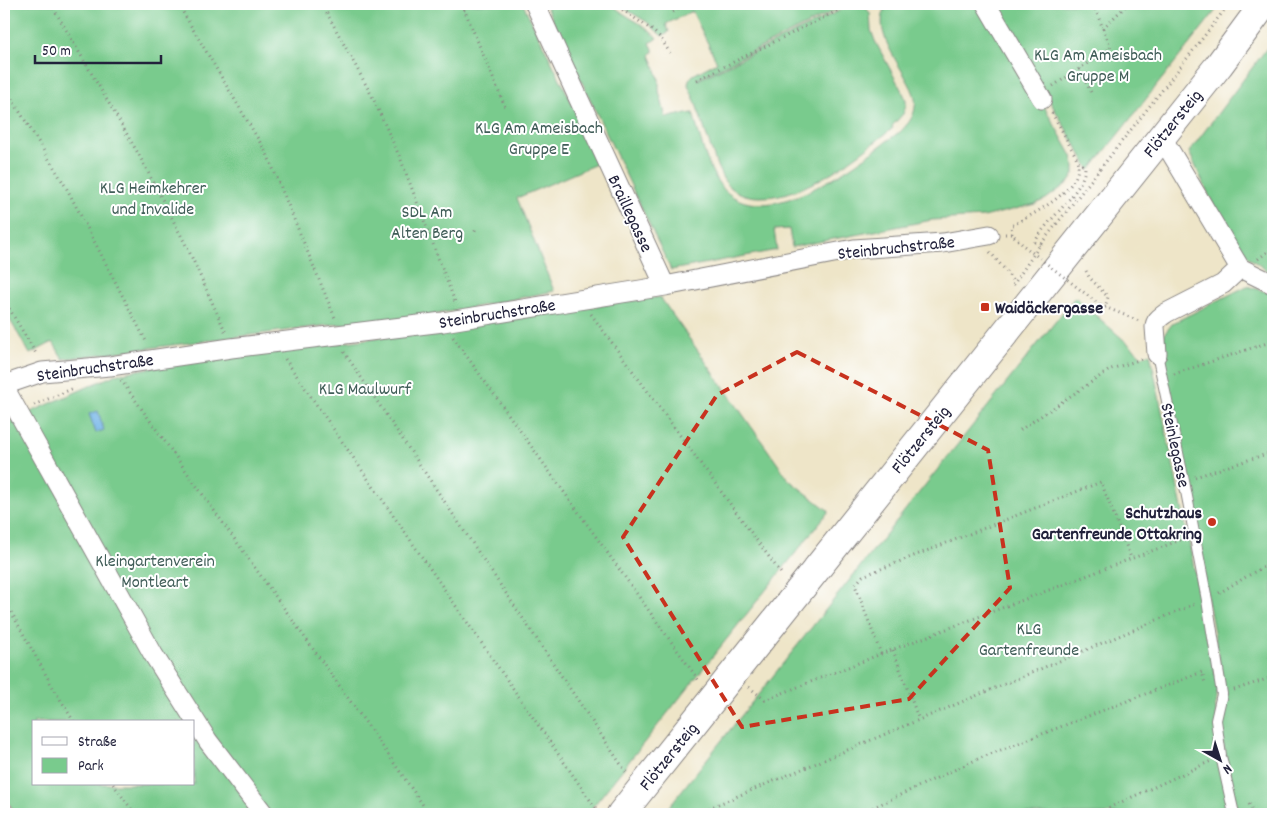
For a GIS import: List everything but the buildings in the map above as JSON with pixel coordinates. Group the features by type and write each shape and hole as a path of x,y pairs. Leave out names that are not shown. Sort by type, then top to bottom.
{"main road":[{"name":"Flötzersteig","path":"1219,65 1255,4"},
{"name":"Flötzersteig","path":"609,812 1219,65 1264,4"}],"street":[{"name":"Braillegasse","path":"535,4 665,286"},
{"path":"986,4 1041,97"},
{"path":"1161,136 1240,268 1273,284"},
{"name":"Steinbruchstraße","path":"4,386 47,371 110,366 273,342 443,322 665,286 854,249 943,243 989,243"},
{"path":"1155,327 1155,322 1166,313 1223,284 1240,268"},
{"name":"Steinlegasse","path":"1155,327 1157,354"},
{"path":"4,386 153,654 195,720"},
{"path":"195,720 208,741 264,814"}],"lane":[{"name":"Steinlegasse","path":"1157,354 1207,600 1222,694 1216,720 1221,756 1234,814"}],"path":[{"path":"51,4 148,172 188,249 228,337 231,348"},
{"path":"178,4 267,154 337,324 338,343 627,772"},
{"path":"322,4 372,96 401,160 462,319"},
{"path":"462,4 506,109"},
{"path":"464,10 480,4"},
{"path":"614,4 652,30 660,37 670,53"},
{"path":"697,80 851,4"},
{"path":"1012,234 1011,226 1042,210 1070,186 1076,177 1077,160 1060,126 1041,97 1111,48 1093,4"},
{"path":"1103,28 1128,4"},
{"path":"1009,290 1040,246 1229,4"},
{"path":"673,12 688,5"},
{"path":"1079,69 1092,92"},
{"path":"4,86 66,187 155,360"},
{"path":"1040,246 1035,242 1039,234 1080,184 1085,168 1082,165 1078,168"},
{"path":"989,243 1014,284"},
{"path":"1024,246 1100,305 1155,327"},
{"path":"1086,271 1089,277 1108,297 1106,308"},
{"path":"4,300 47,371"},
{"path":"581,300 782,576"},
{"path":"443,322 700,682"},
{"path":"1162,378 1273,341"},
{"path":"273,342 609,812"},
{"path":"1020,430 1111,368 1157,354"},
{"path":"110,366 377,738 429,814"},
{"path":"18,412 79,386"},
{"path":"1184,481 1273,452"},
{"path":"881,654 855,585 863,576 1101,482 1131,558"},
{"path":"754,692 764,700 1194,534"},
{"path":"695,814 1207,600 1261,568 1273,564"},
{"path":"4,599 73,720"},
{"path":"893,650 919,720"},
{"path":"859,814 980,758 1202,672 1216,720"},
{"path":"1222,694 1273,676"},
{"path":"1095,814 1221,756"},
{"path":"114,786 135,814"},
{"path":"1249,804 1255,814"}],"highlighted area":[{"path":"797,352 988,450 1010,588 909,699 742,727 623,537 717,395"}],"green space":[{"path":"4,4 523,4 601,162 517,198 554,291 367,326 337,324 63,359 53,342 30,354 4,310"},
{"path":"545,4 612,4 652,33 657,38 650,43 653,52 650,55 659,79 659,91 666,118 693,113 707,160 720,185 739,200 761,204 785,200 811,190 860,161 907,125 915,107 914,96 910,85 886,42 883,32 883,13 888,4 978,4 1037,94 1072,156 1074,174 1069,182 1046,199 1035,204 984,217 932,220 792,247 789,229 774,230 777,250 671,270"},
{"path":"617,4 848,4 698,80 853,4 863,4 870,13 871,30 875,41 904,95 906,106 903,114 892,126 893,128 848,162 814,183 778,195 755,197 742,194 733,189 721,175 688,85 689,79 693,75 717,62 692,11 666,24 669,32 662,36 647,22"},
{"name":"KLG Am Ameisbach Gruppe M","path":"993,4 1221,4 1090,170"},
{"path":"1273,40 1273,273 1240,251 1225,230 1189,152"},
{"path":"1247,286 1273,294 1273,814 1238,814 1221,733 1223,680 1161,352 1165,333 1173,323"},
{"path":"660,297 789,480 829,511 587,814 16,814 4,796 4,425 117,374 193,360 284,351"},
{"name":"KLG Gartenfreunde","path":"1075,297 1142,356 1150,353 1218,690 1215,705 1233,814 663,814"}],"water":[{"path":"98,411 104,430 96,433 89,414"}],"place":[{"name":"Waidäckergasse","path":"985,307"},
{"name":"Schutzhaus Gartenfreunde Ottakring","path":"1212,522"}],"park label":[{"name":"KLG Am Ameisbach Gruppe E","path":"539,137"},
{"name":"KLG Heimkehrer und Invalide","path":"153,197"},
{"name":"SDL Am Alten Berg","path":"427,221"},
{"name":"KLG Maulwurf","path":"365,388"},
{"name":"Kleingartenverein Montleart","path":"155,570"}]}
